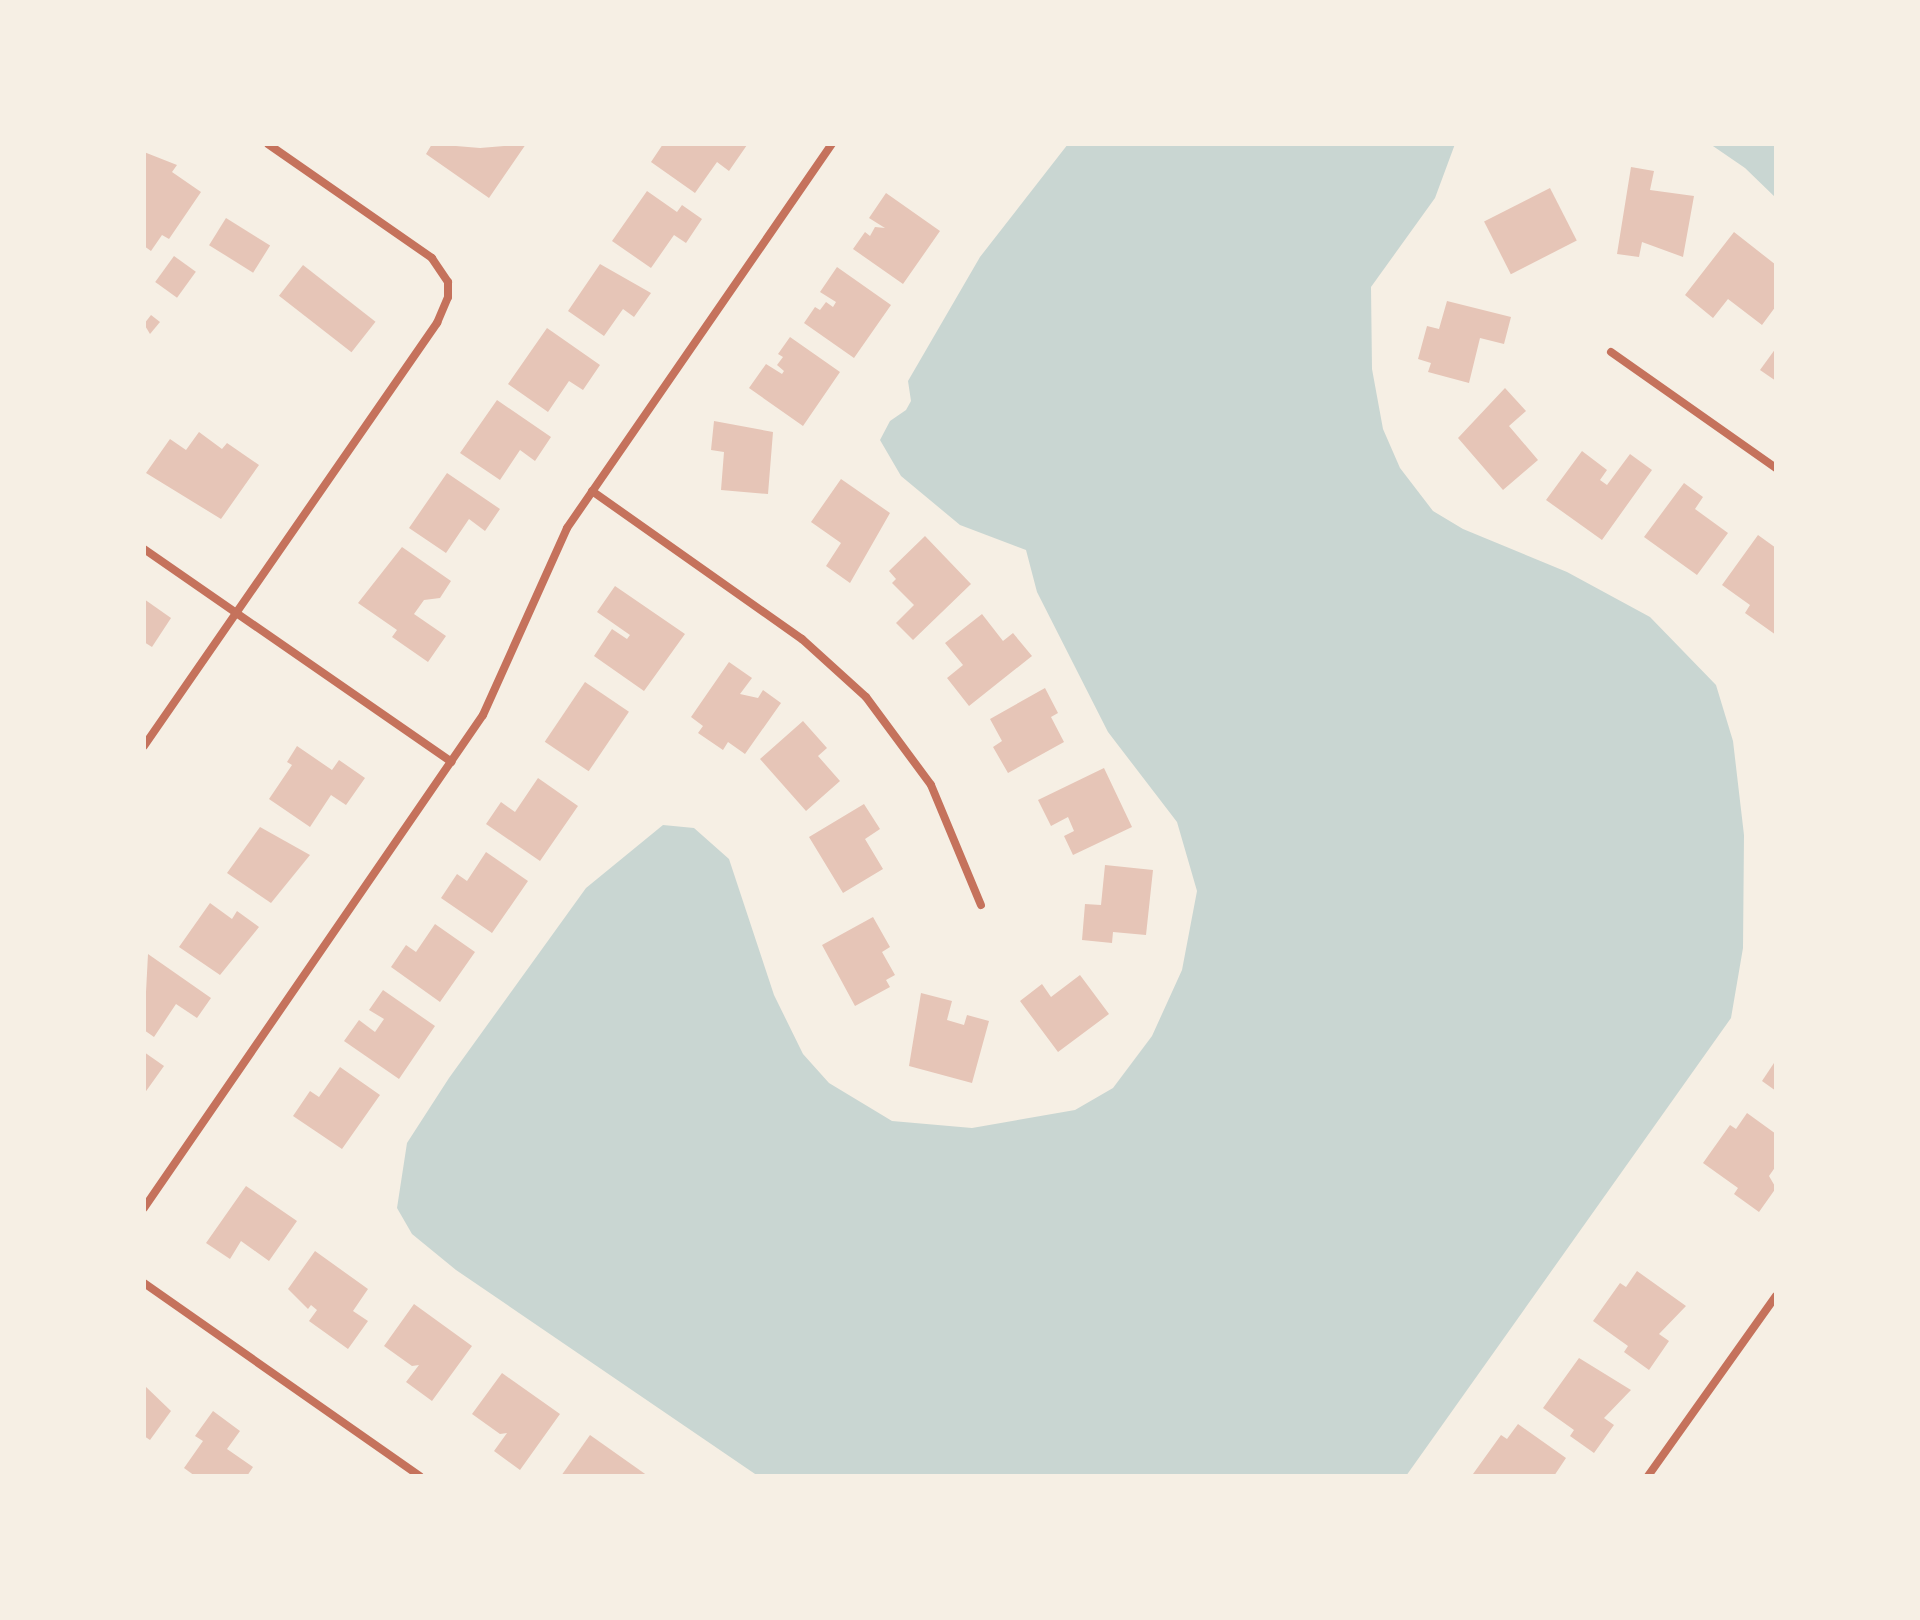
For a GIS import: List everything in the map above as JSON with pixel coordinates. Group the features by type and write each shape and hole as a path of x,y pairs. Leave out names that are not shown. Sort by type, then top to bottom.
{"street":[{"path":"144,746 437,323 448,282 420,248 268,144"},
{"path":"144,1208 452,762 498,687 550,558 592,491 832,144"},
{"path":"1611,352 1776,468"},
{"path":"592,491 802,639 866,697 931,785 981,905"},
{"path":"144,549 452,762"},
{"path":"144,1283 420,1476"},
{"path":"1648,1476 1776,1296"}],"shaded area":[{"path":"1068,144 1455,144 1435,198 1371,287 1372,369 1383,429 1400,468 1433,511 1463,529 1567,572 1650,617 1716,685 1733,741 1744,835 1743,948 1731,1018 1406,1476 758,1476 456,1270 412,1234 397,1208 407,1143 449,1078 586,888 663,825 694,828 729,859 774,995 803,1054 829,1083 892,1121 972,1128 1075,1110 1113,1088 1152,1036 1182,970 1197,891 1177,822 1108,732 1037,592 1026,550 960,525 901,476 880,440 890,421 906,410 911,401 908,381 980,257"},
{"path":"1710,144 1776,144 1776,198 1745,168"}],"building":[{"path":"432,144 480,148 526,144 489,198 426,154"},
{"path":"663,144 747,145 729,171 717,162 695,193 651,162"},
{"path":"144,152 177,165 172,172 201,192 169,239 162,235 151,251 144,246"},
{"path":"1631,167 1654,171 1650,190 1694,196 1683,257 1642,242 1639,257 1617,254"},
{"path":"1550,188 1577,241 1511,274 1484,222"},
{"path":"647,191 677,212 682,205 702,219 686,243 674,235 651,268 612,241"},
{"path":"886,193 940,231 903,284 853,249 865,232 870,236 875,227 885,228 869,218"},
{"path":"226,218 270,246 253,273 209,245"},
{"path":"1734,232 1776,265 1776,306 1762,325 1728,299 1713,318 1685,295"},
{"path":"174,256 196,272 177,298 155,282"},
{"path":"600,264 651,293 634,317 623,309 604,336 568,311"},
{"path":"303,265 375,322 351,352 279,296"},
{"path":"837,267 891,305 854,358 804,323 815,307 820,310 826,302 833,307 836,302 820,292"},
{"path":"1447,301 1511,317 1504,344 1480,338 1469,383 1428,372 1431,363 1418,359 1427,326 1439,329"},
{"path":"151,315 160,322 150,334 144,324"},
{"path":"547,328 600,365 583,390 569,381 548,412 508,384"},
{"path":"790,337 840,372 803,426 749,388 766,364 782,374 784,371 777,365 783,357 778,354"},
{"path":"1776,348 1776,381 1760,370"},
{"path":"1505,388 1526,411 1509,426 1538,460 1503,490 1458,438"},
{"path":"497,400 551,437 535,461 520,450 500,480 460,453"},
{"path":"714,421 773,432 768,494 721,490 724,452 711,450"},
{"path":"199,432 222,449 227,443 259,465 221,519 146,473 170,439 186,450"},
{"path":"1582,451 1607,470 1600,480 1607,485 1630,454 1652,470 1602,540 1546,500"},
{"path":"447,473 500,509 485,531 469,519 446,553 409,528"},
{"path":"841,479 890,513 850,583 826,566 841,543 811,522"},
{"path":"1684,483 1703,497 1695,509 1728,533 1697,575 1644,537"},
{"path":"1758,535 1776,548 1776,635 1745,613 1750,605 1722,585"},
{"path":"925,536 971,584 913,640 896,623 914,605 892,583 896,579 889,571"},
{"path":"402,547 451,581 440,598 424,600 414,614 446,636 428,662 392,637 397,630 358,603"},
{"path":"615,586 685,634 644,691 594,656 612,629 627,639 630,635 597,612"},
{"path":"144,599 171,618 152,647 144,642"},
{"path":"982,614 1003,641 1013,633 1032,656 969,706 947,678 963,665 945,643"},
{"path":"729,662 752,678 740,694 758,698 763,690 781,703 745,754 728,742 723,750 698,733 703,726 691,717"},
{"path":"585,682 629,712 589,771 545,742"},
{"path":"1045,688 1058,713 1051,717 1064,742 1008,773 993,747 1002,741 990,719"},
{"path":"803,721 827,748 818,756 840,781 806,811 760,759"},
{"path":"297,746 332,770 339,760 365,778 346,805 331,795 310,827 269,799 292,765 287,762"},
{"path":"1104,768 1132,827 1073,855 1064,836 1074,831 1068,817 1051,826 1038,800"},
{"path":"538,778 578,806 540,861 486,824 501,802 515,812"},
{"path":"864,804 880,829 865,839 883,869 843,893 809,837"},
{"path":"260,827 310,855 271,903 227,873"},
{"path":"486,852 528,881 492,933 441,898 457,874 467,881"},
{"path":"1105,865 1153,870 1146,935 1113,932 1112,943 1082,940 1085,904 1101,905"},
{"path":"210,903 232,919 237,911 259,927 220,975 179,947"},
{"path":"873,917 890,947 882,952 895,975 886,980 890,987 855,1006 822,945"},
{"path":"435,924 475,952 440,1002 391,967 406,945 416,952"},
{"path":"148,954 211,998 197,1018 176,1004 154,1037 144,1030"},
{"path":"1080,975 1109,1014 1058,1052 1020,1001 1042,984 1051,997"},
{"path":"383,990 435,1026 399,1079 344,1041 359,1020 375,1032 384,1019 369,1010"},
{"path":"921,993 952,1001 947,1020 964,1025 967,1015 989,1021 972,1083 909,1066"},
{"path":"144,1052 164,1066 144,1094"},
{"path":"1776,1060 1776,1091 1762,1081"},
{"path":"340,1067 380,1095 342,1149 293,1116 310,1091 319,1097"},
{"path":"1747,1113 1776,1134 1776,1166 1769,1176 1776,1188 1759,1212 1734,1194 1738,1188 1703,1163 1730,1125 1736,1129"},
{"path":"246,1186 297,1221 269,1261 241,1241 230,1259 206,1243"},
{"path":"315,1251 368,1289 353,1311 368,1321 348,1349 309,1321 317,1310 311,1305 308,1309 288,1289"},
{"path":"1637,1271 1686,1306 1659,1334 1669,1341 1649,1370 1624,1352 1628,1346 1593,1321 1620,1283 1626,1287"},
{"path":"414,1304 472,1346 432,1401 406,1382 419,1365 412,1366 384,1346"},
{"path":"1579,1358 1631,1390 1604,1418 1614,1425 1594,1453 1570,1436 1574,1430 1543,1408"},
{"path":"502,1373 560,1414 520,1470 494,1451 507,1433 500,1434 472,1414"},
{"path":"144,1385 171,1411 150,1440 144,1436"},
{"path":"213,1411 240,1431 227,1449 253,1467 247,1476 195,1476 184,1468 203,1441 195,1436"},
{"path":"1518,1424 1566,1458 1554,1476 1473,1474 1501,1435 1507,1439"},
{"path":"590,1435 648,1476 561,1476"}]}
